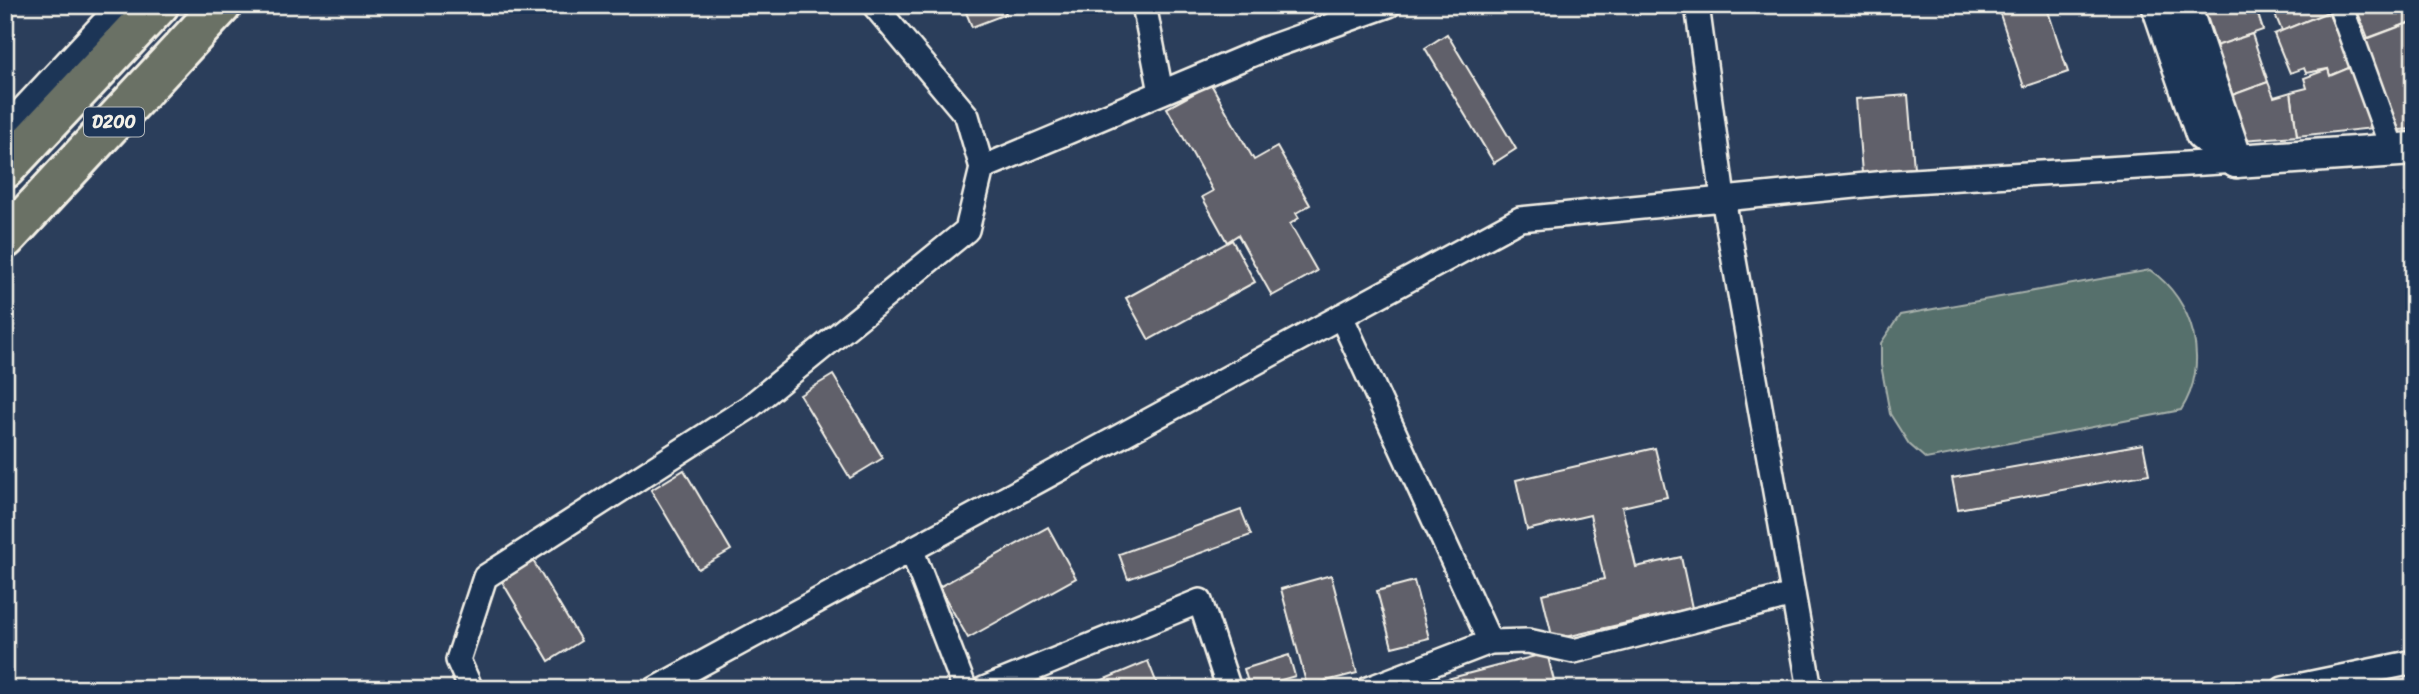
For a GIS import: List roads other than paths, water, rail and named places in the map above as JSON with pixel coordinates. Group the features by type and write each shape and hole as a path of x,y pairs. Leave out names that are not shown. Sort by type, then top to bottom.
{"highway":[{"name":"D200","path":"5,169 159,5"},
{"name":"D200","path":"5,239 222,5"}],"street":[{"path":"5,128 120,5"},
{"path":"471,689 457,660 485,577 748,408 967,230 982,168 967,117 874,5"},
{"path":"1144,5 1161,92"},
{"path":"982,168 1265,49 1388,5"},
{"path":"1697,5 1723,198 1810,689"},
{"path":"2158,5 2203,134 2236,161"},
{"path":"2184,5 2236,161"},
{"path":"655,689 1520,219 1896,182 2403,150 2340,5"},
{"path":"1341,317 1490,642"},
{"path":"912,551 965,689"},
{"path":"1368,689 1490,642 1528,641 1574,651 1793,595"},
{"path":"984,689 1200,601 1230,689"},
{"path":"2283,689 2414,662"}]}
